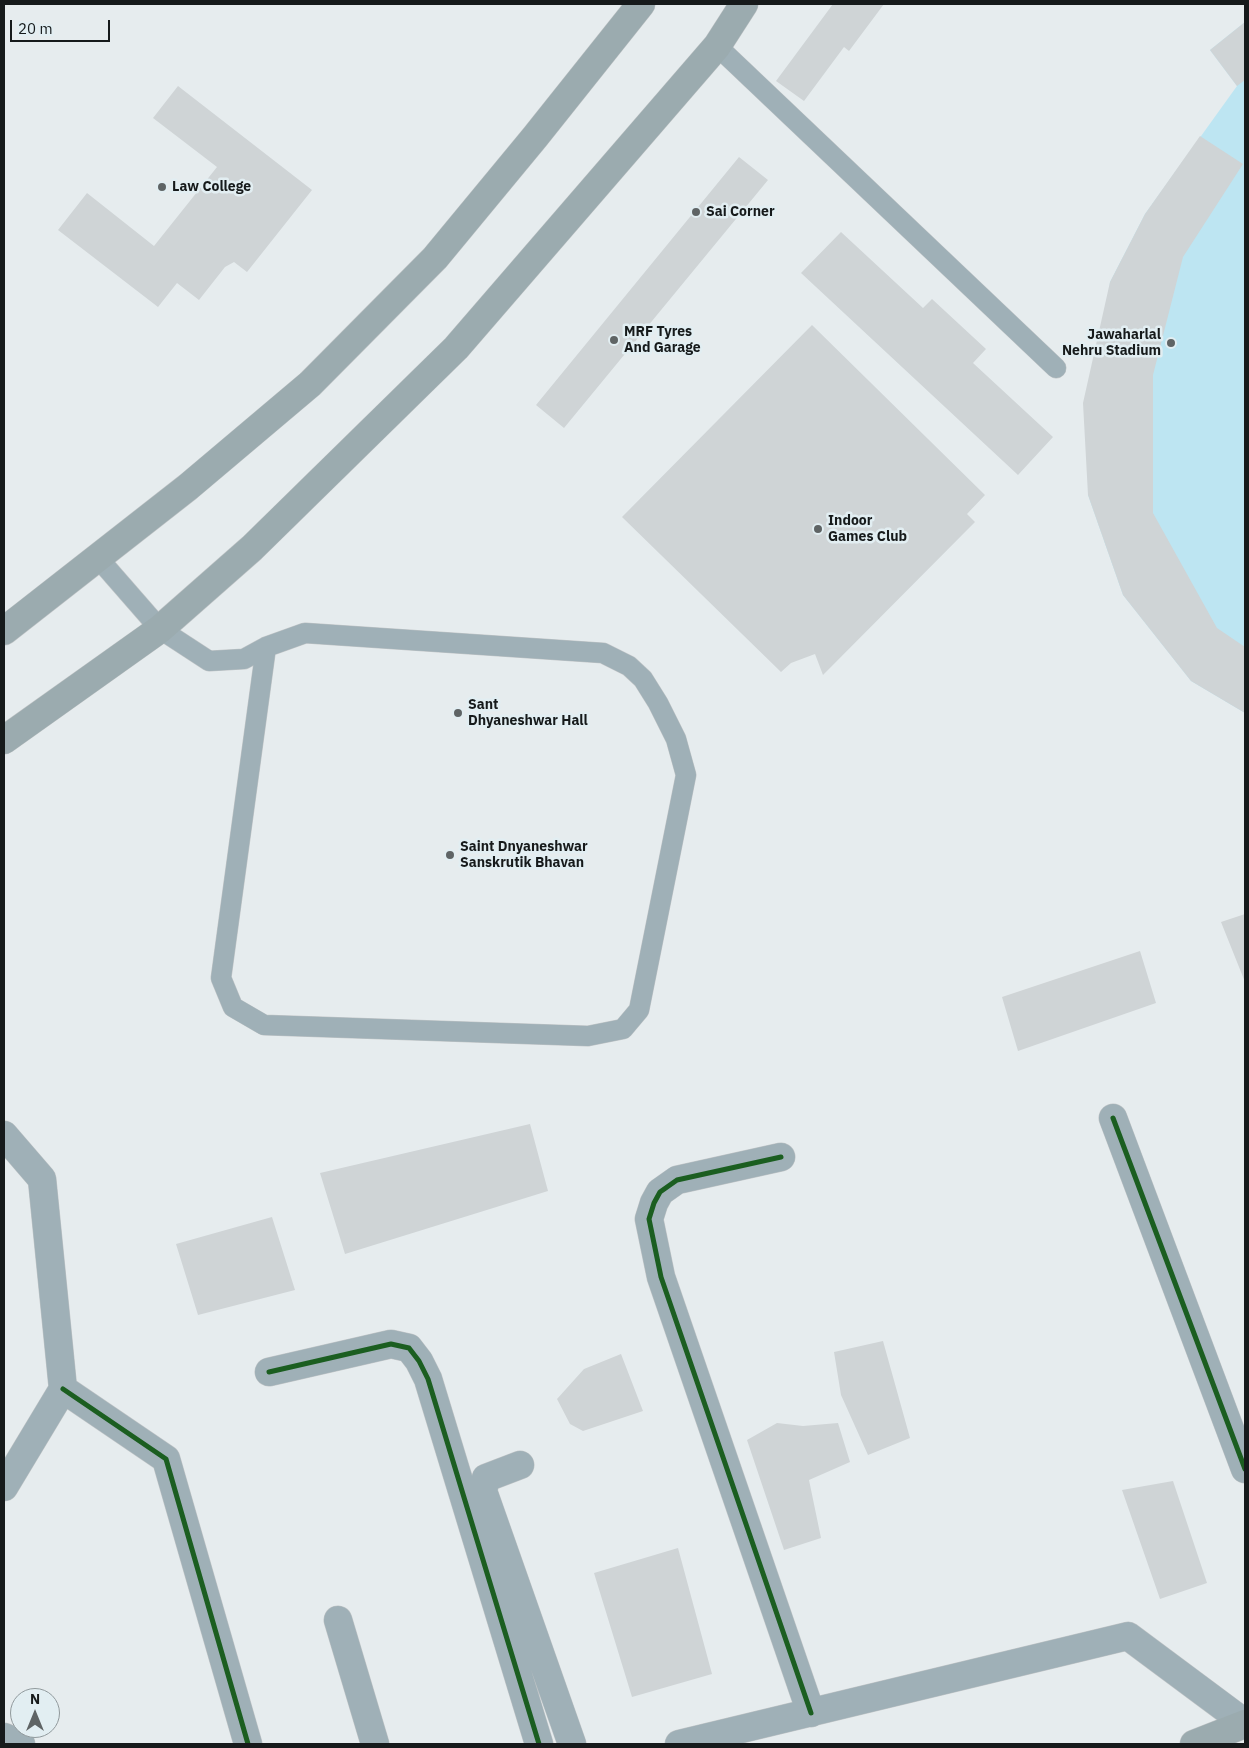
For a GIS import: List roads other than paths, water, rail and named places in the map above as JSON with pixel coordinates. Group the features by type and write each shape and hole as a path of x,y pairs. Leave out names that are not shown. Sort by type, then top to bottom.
{"main road":[{"path":"4,740 160,629 252,548 456,348 717,46 744,4"},
{"path":"4,631 188,487 310,384 435,258 535,137 639,5"},
{"path":"1194,1744 1245,1724"}],"street":[{"path":"1113,1118 1245,1469"},
{"path":"4,1135 42,1179 63,1389 4,1487"},
{"path":"781,1157 677,1180 660,1192 649,1219 661,1277 811,1713"},
{"path":"269,1372 391,1344 409,1348 420,1361 428,1379 539,1744"},
{"path":"63,1389 166,1459 248,1744"},
{"path":"520,1465 486,1478 483,1491 572,1744"},
{"path":"338,1620 375,1744"},
{"path":"678,1744 1128,1636 1245,1724"},
{"path":"4,1737 21,1744"}],"lane":[{"path":"717,46 1056,368"},
{"path":"98,558 160,629 209,661 244,659 266,647 305,632 603,652 629,666 643,679 658,702 676,739 686,775 638,1010 623,1029 588,1036 264,1025 233,1007 221,978 266,647"}],"place":[{"name":"Law College","path":"162,187"},
{"name":"Sai Corner","path":"696,212"},
{"name":"MRF Tyres And Garage","path":"614,340"},
{"name":"Jawaharlal Nehru Stadium","path":"1171,343"},
{"name":"Indoor Games Club","path":"818,529"},
{"name":"Sant Dhyaneshwar Hall","path":"458,713"},
{"name":"Saint Dnyaneshwar Sanskrutik Bhavan","path":"450,855"}]}
